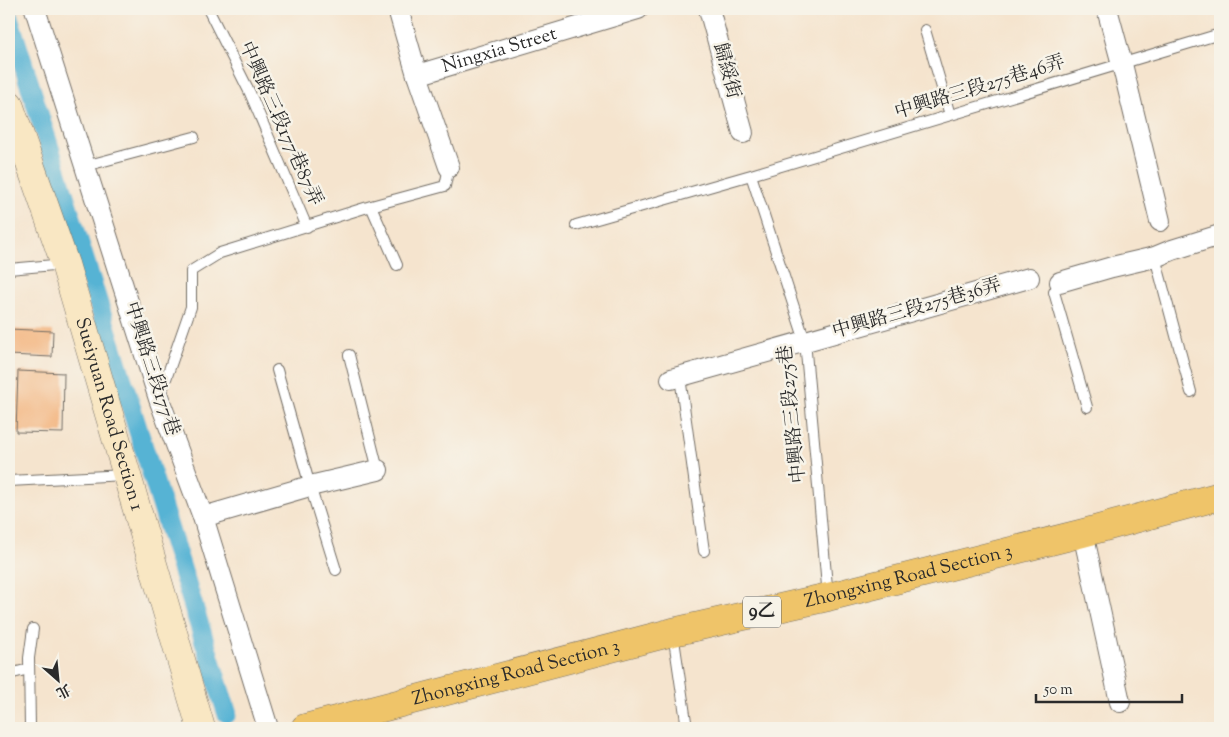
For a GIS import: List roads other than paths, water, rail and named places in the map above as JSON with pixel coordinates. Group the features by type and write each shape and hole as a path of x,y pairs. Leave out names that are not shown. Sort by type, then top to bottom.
{"main road":[{"name":"Zhongxing Road Section 3","path":"305,728 673,632 828,597 1083,533 1220,496"}],"street":[{"name":"中興路三段177巷","path":"35,9 159,399 203,517 268,728"},
{"path":"398,9 449,167"},
{"name":"Ningxia Street","path":"418,75 638,9"},
{"name":"歸綏街","path":"709,9 743,132"},
{"path":"1107,9 1160,221"},
{"name":"Sueiyuan Road Section 1","path":"9,104 65,264 201,728"},
{"path":"1060,282 1154,258 1172,250 1220,235"},
{"name":"中興路三段275巷36弄","path":"676,378 1030,278"},
{"path":"203,517 310,486 378,470"},
{"path":"1083,533 1120,702"}],"lane":[{"name":"中興路三段177巷87弄","path":"208,9 250,93 307,227"},
{"path":"925,30 950,115"},
{"name":"中興路三段275巷46弄","path":"576,225 750,175 1220,34"},
{"path":"85,166 194,138"},
{"path":"159,399 191,307 191,271 220,253 372,206 445,186 449,167"},
{"name":"中興路三段275巷","path":"750,175 805,341 828,597"},
{"path":"372,206 397,265"},
{"path":"1154,258 1191,392"},
{"path":"9,269 65,264"},
{"path":"1060,282 1054,292 1087,407"},
{"path":"349,355 378,470"},
{"path":"277,370 336,570"},
{"path":"676,378 704,550"},
{"path":"9,482 127,474"},
{"path":"30,728 29,658 33,629"},
{"path":"673,632 687,728"},
{"path":"9,674 29,669"}],"waterway":[{"path":"9,19 227,713"}]}
